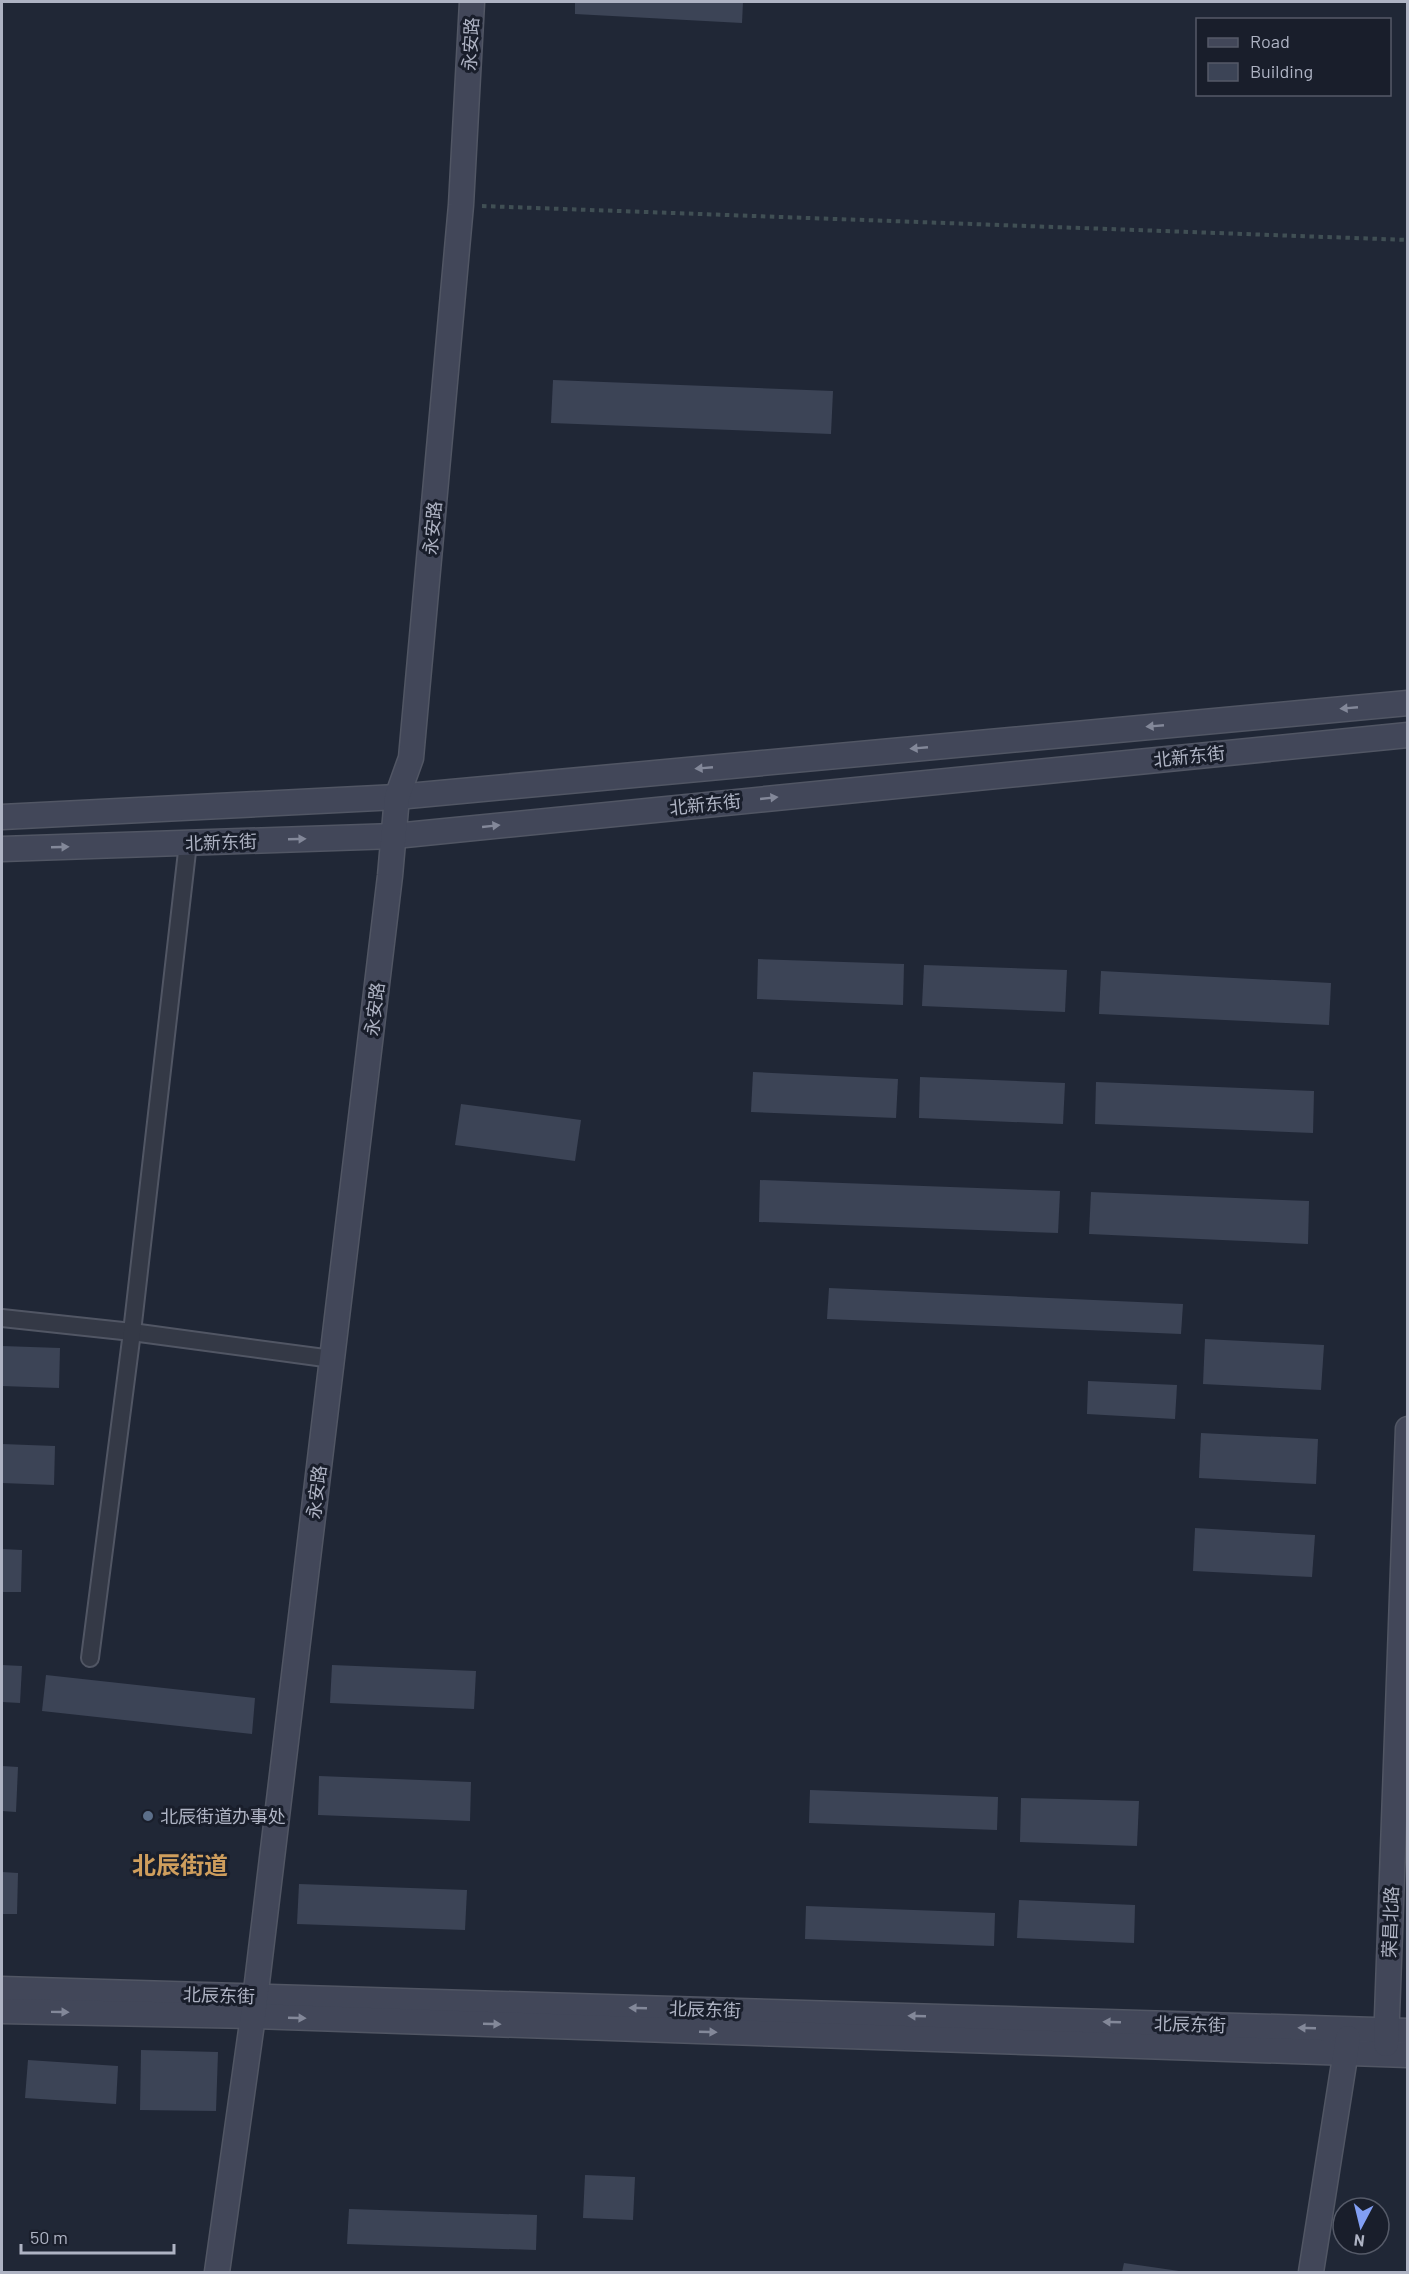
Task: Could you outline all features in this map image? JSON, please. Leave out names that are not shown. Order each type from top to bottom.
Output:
[{"type":"main road","name":"永安路","points":[[217,2272],[255,2006],[395,836],[397,797],[411,758],[460,205],[472,2]]},
{"type":"main road","name":"北新东街","points":[[2,817],[397,797],[1407,703]]},
{"type":"main road","name":"北新东街","points":[[2,849],[395,836],[1407,735]]},
{"type":"main road","points":[[958,744],[960,778]]},
{"type":"main road","name":"荣昌北路","points":[[1396,2055],[1407,1429]]},
{"type":"main road","name":"北辰东街","points":[[2,1989],[255,2006],[1396,2055]]},
{"type":"main road","name":"北辰东街","points":[[2,2011],[255,2006],[1397,2030]]},
{"type":"main road","points":[[1311,2272],[1349,2029]]},
{"type":"street","points":[[90,1658],[132,1332],[188,843]]},
{"type":"street","points":[[2,1318],[132,1332],[332,1359]]},
{"type":"path","points":[[460,205],[1407,240]]},
{"type":"building","points":[[575,2],[743,2],[742,23],[575,14]]},
{"type":"building","points":[[553,380],[833,391],[831,434],[551,423]]},
{"type":"building","points":[[758,959],[904,964],[903,1005],[757,999]]},
{"type":"building","points":[[924,965],[1067,970],[1065,1012],[922,1006]]},
{"type":"building","points":[[1101,971],[1331,983],[1329,1025],[1099,1014]]},
{"type":"building","points":[[753,1072],[898,1079],[896,1118],[751,1112]]},
{"type":"building","points":[[920,1077],[1065,1083],[1063,1124],[919,1118]]},
{"type":"building","points":[[1096,1082],[1314,1091],[1313,1133],[1095,1124]]},
{"type":"building","points":[[461,1104],[581,1120],[575,1161],[455,1145]]},
{"type":"building","points":[[760,1180],[1060,1191],[1058,1233],[759,1222]]},
{"type":"building","points":[[1091,1192],[1309,1201],[1308,1244],[1089,1234]]},
{"type":"building","points":[[829,1288],[1183,1304],[1181,1334],[827,1319]]},
{"type":"building","points":[[1205,1339],[1324,1345],[1321,1390],[1203,1384]]},
{"type":"building","points":[[2,1346],[60,1348],[59,1388],[2,1386]]},
{"type":"building","points":[[1088,1381],[1177,1385],[1175,1419],[1087,1414]]},
{"type":"building","points":[[1201,1433],[1318,1439],[1316,1484],[1199,1478]]},
{"type":"building","points":[[2,1444],[55,1446],[54,1485],[2,1483]]},
{"type":"building","points":[[1195,1528],[1315,1535],[1312,1577],[1193,1571]]},
{"type":"building","points":[[2,1549],[22,1550],[21,1592],[2,1592]]},
{"type":"building","points":[[2,1665],[22,1666],[20,1703],[2,1702]]},
{"type":"building","points":[[332,1665],[476,1671],[474,1709],[330,1703]]},
{"type":"building","points":[[46,1675],[255,1698],[252,1734],[42,1711]]},
{"type":"building","points":[[2,1766],[18,1767],[16,1812],[2,1811]]},
{"type":"building","points":[[319,1776],[471,1782],[470,1821],[318,1815]]},
{"type":"building","points":[[810,1790],[998,1797],[997,1830],[809,1823]]},
{"type":"building","points":[[1021,1798],[1139,1801],[1137,1846],[1020,1842]]},
{"type":"building","points":[[2,1872],[18,1873],[17,1914],[2,1914]]},
{"type":"building","points":[[299,1884],[467,1890],[465,1930],[297,1924]]},
{"type":"building","points":[[1019,1900],[1135,1905],[1134,1943],[1017,1938]]},
{"type":"building","points":[[806,1906],[995,1913],[994,1946],[805,1939]]},
{"type":"building","points":[[141,2050],[218,2052],[216,2111],[140,2110]]},
{"type":"building","points":[[28,2060],[118,2066],[116,2104],[25,2098]]},
{"type":"building","points":[[585,2175],[635,2177],[633,2220],[583,2218]]},
{"type":"building","points":[[349,2209],[537,2215],[536,2250],[347,2244]]},
{"type":"building","points":[[1124,2263],[1179,2271],[1122,2272]]},
{"type":"place","name":"北辰街道办事处","points":[[148,1816]]},
{"type":"district","name":"北辰街道","points":[[180,1864]]}]
